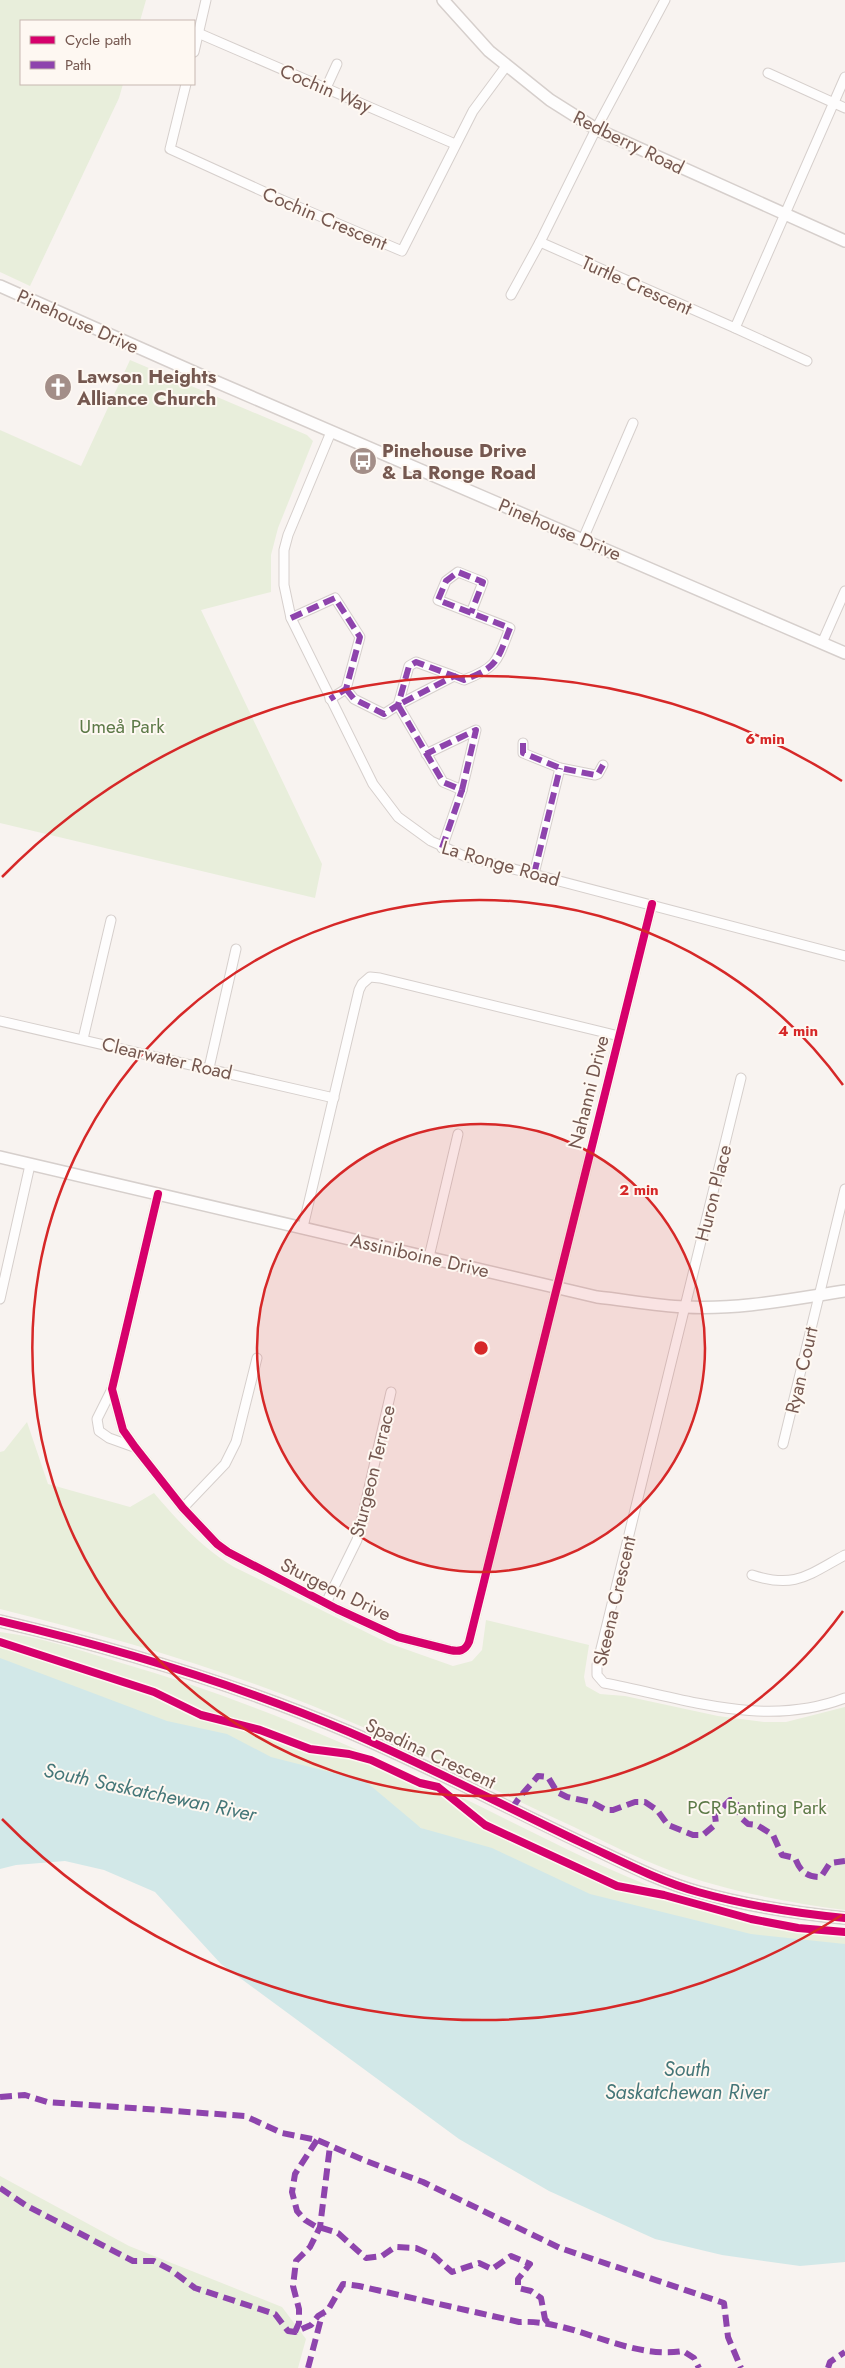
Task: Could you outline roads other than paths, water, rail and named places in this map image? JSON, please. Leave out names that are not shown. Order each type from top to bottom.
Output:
[{"type":"street","points":[[195,47],[206,0]]},
{"type":"street","name":"Redberry Road","points":[[443,0],[489,51],[550,100],[596,129],[845,241]]},
{"type":"street","points":[[511,295],[665,0]]},
{"type":"street","name":"Cochin Way","points":[[198,33],[454,144]]},
{"type":"street","points":[[326,88],[337,64]]},
{"type":"street","name":"Cochin Crescent","points":[[186,85],[170,149],[282,200],[402,251],[454,144],[473,111],[506,65]]},
{"type":"street","points":[[768,73],[845,108]]},
{"type":"street","points":[[735,328],[845,77]]},
{"type":"street","name":"Turtle Crescent","points":[[540,242],[808,361]]},
{"type":"street","name":"Pinehouse Drive","points":[[0,286],[331,432],[845,653]]},
{"type":"street","points":[[583,539],[633,423]]},
{"type":"street","name":"La Ronge Road","points":[[331,432],[288,535],[284,550],[284,585],[292,618],[330,699],[373,784],[398,817],[442,848],[464,856],[845,956]]},
{"type":"street","points":[[462,790],[443,782],[398,705],[409,666],[416,662],[464,680],[486,671],[498,660],[510,628],[470,613],[438,600],[446,581],[458,572],[483,582],[470,613]]},
{"type":"street","points":[[822,643],[845,591]]},
{"type":"street","points":[[292,618],[336,598],[360,637],[346,689],[330,699]]},
{"type":"street","points":[[346,689],[354,699],[384,714],[454,676]]},
{"type":"street","points":[[426,754],[476,730],[462,790],[442,848]]},
{"type":"street","points":[[523,743],[523,753],[560,768],[594,775],[598,774],[603,765]]},
{"type":"street","points":[[534,874],[560,768]]},
{"type":"street","name":"Nahanni Drive","points":[[557,1288],[652,904]]},
{"type":"street","points":[[83,1039],[111,920]]},
{"type":"street","points":[[209,1068],[236,949]]},
{"type":"street","name":"Nahanni Drive","points":[[303,1227],[359,990],[370,977],[619,1036]]},
{"type":"street","name":"Clearwater Road","points":[[0,1021],[334,1098]]},
{"type":"street","name":"Huron Place","points":[[684,1308],[741,1078]]},
{"type":"street","points":[[430,1257],[458,1134]]},
{"type":"street","name":"Assiniboine Drive","points":[[0,1157],[597,1297],[684,1308],[763,1304],[845,1291]]},
{"type":"street","points":[[0,1298],[30,1165]]},
{"type":"street","name":"Ryan Court","points":[[783,1444],[845,1190]]},
{"type":"street","name":"Sturgeon Drive","points":[[135,1447],[109,1438],[99,1431],[97,1419],[112,1388],[158,1194]]},
{"type":"street","name":"Sturgeon Drive","points":[[112,1388],[123,1430],[183,1508],[217,1544],[228,1552],[326,1603],[398,1637],[458,1652],[468,1646],[557,1288]]},
{"type":"street","name":"Skeena Crescent","points":[[684,1308],[599,1656],[597,1675],[604,1683],[738,1711],[797,1711],[819,1707],[845,1698]]},
{"type":"street","points":[[183,1508],[225,1464],[236,1442],[257,1358]]},
{"type":"street","name":"Sturgeon Terrace","points":[[326,1603],[357,1540],[390,1392]]},
{"type":"street","points":[[752,1574],[769,1580],[788,1582],[804,1577],[845,1555]]},
{"type":"street","name":"Spadina Crescent","points":[[0,1621],[148,1659],[248,1692],[357,1736],[633,1867],[696,1892],[776,1911],[845,1918]]},
{"type":"water","name":"South Saskatchewan River","points":[[0,1658],[167,1721],[227,1734],[271,1757],[365,1781],[421,1828],[492,1848],[590,1894],[751,1934],[845,1944],[845,2262],[800,2266],[722,2255],[655,2239],[549,2191],[459,2139],[221,1964],[155,1892],[104,1870],[65,1861],[16,1865],[0,1869]]},
{"type":"place","name":"Lawson Heights Alliance Church","points":[[58,387]]},
{"type":"place","name":"Pinehouse Drive & La Ronge Road","points":[[363,461]]},
{"type":"park label","name":"Umeå Park","points":[[122,726]]},
{"type":"park label","name":"PCR Banting Park","points":[[757,1807]]}]
